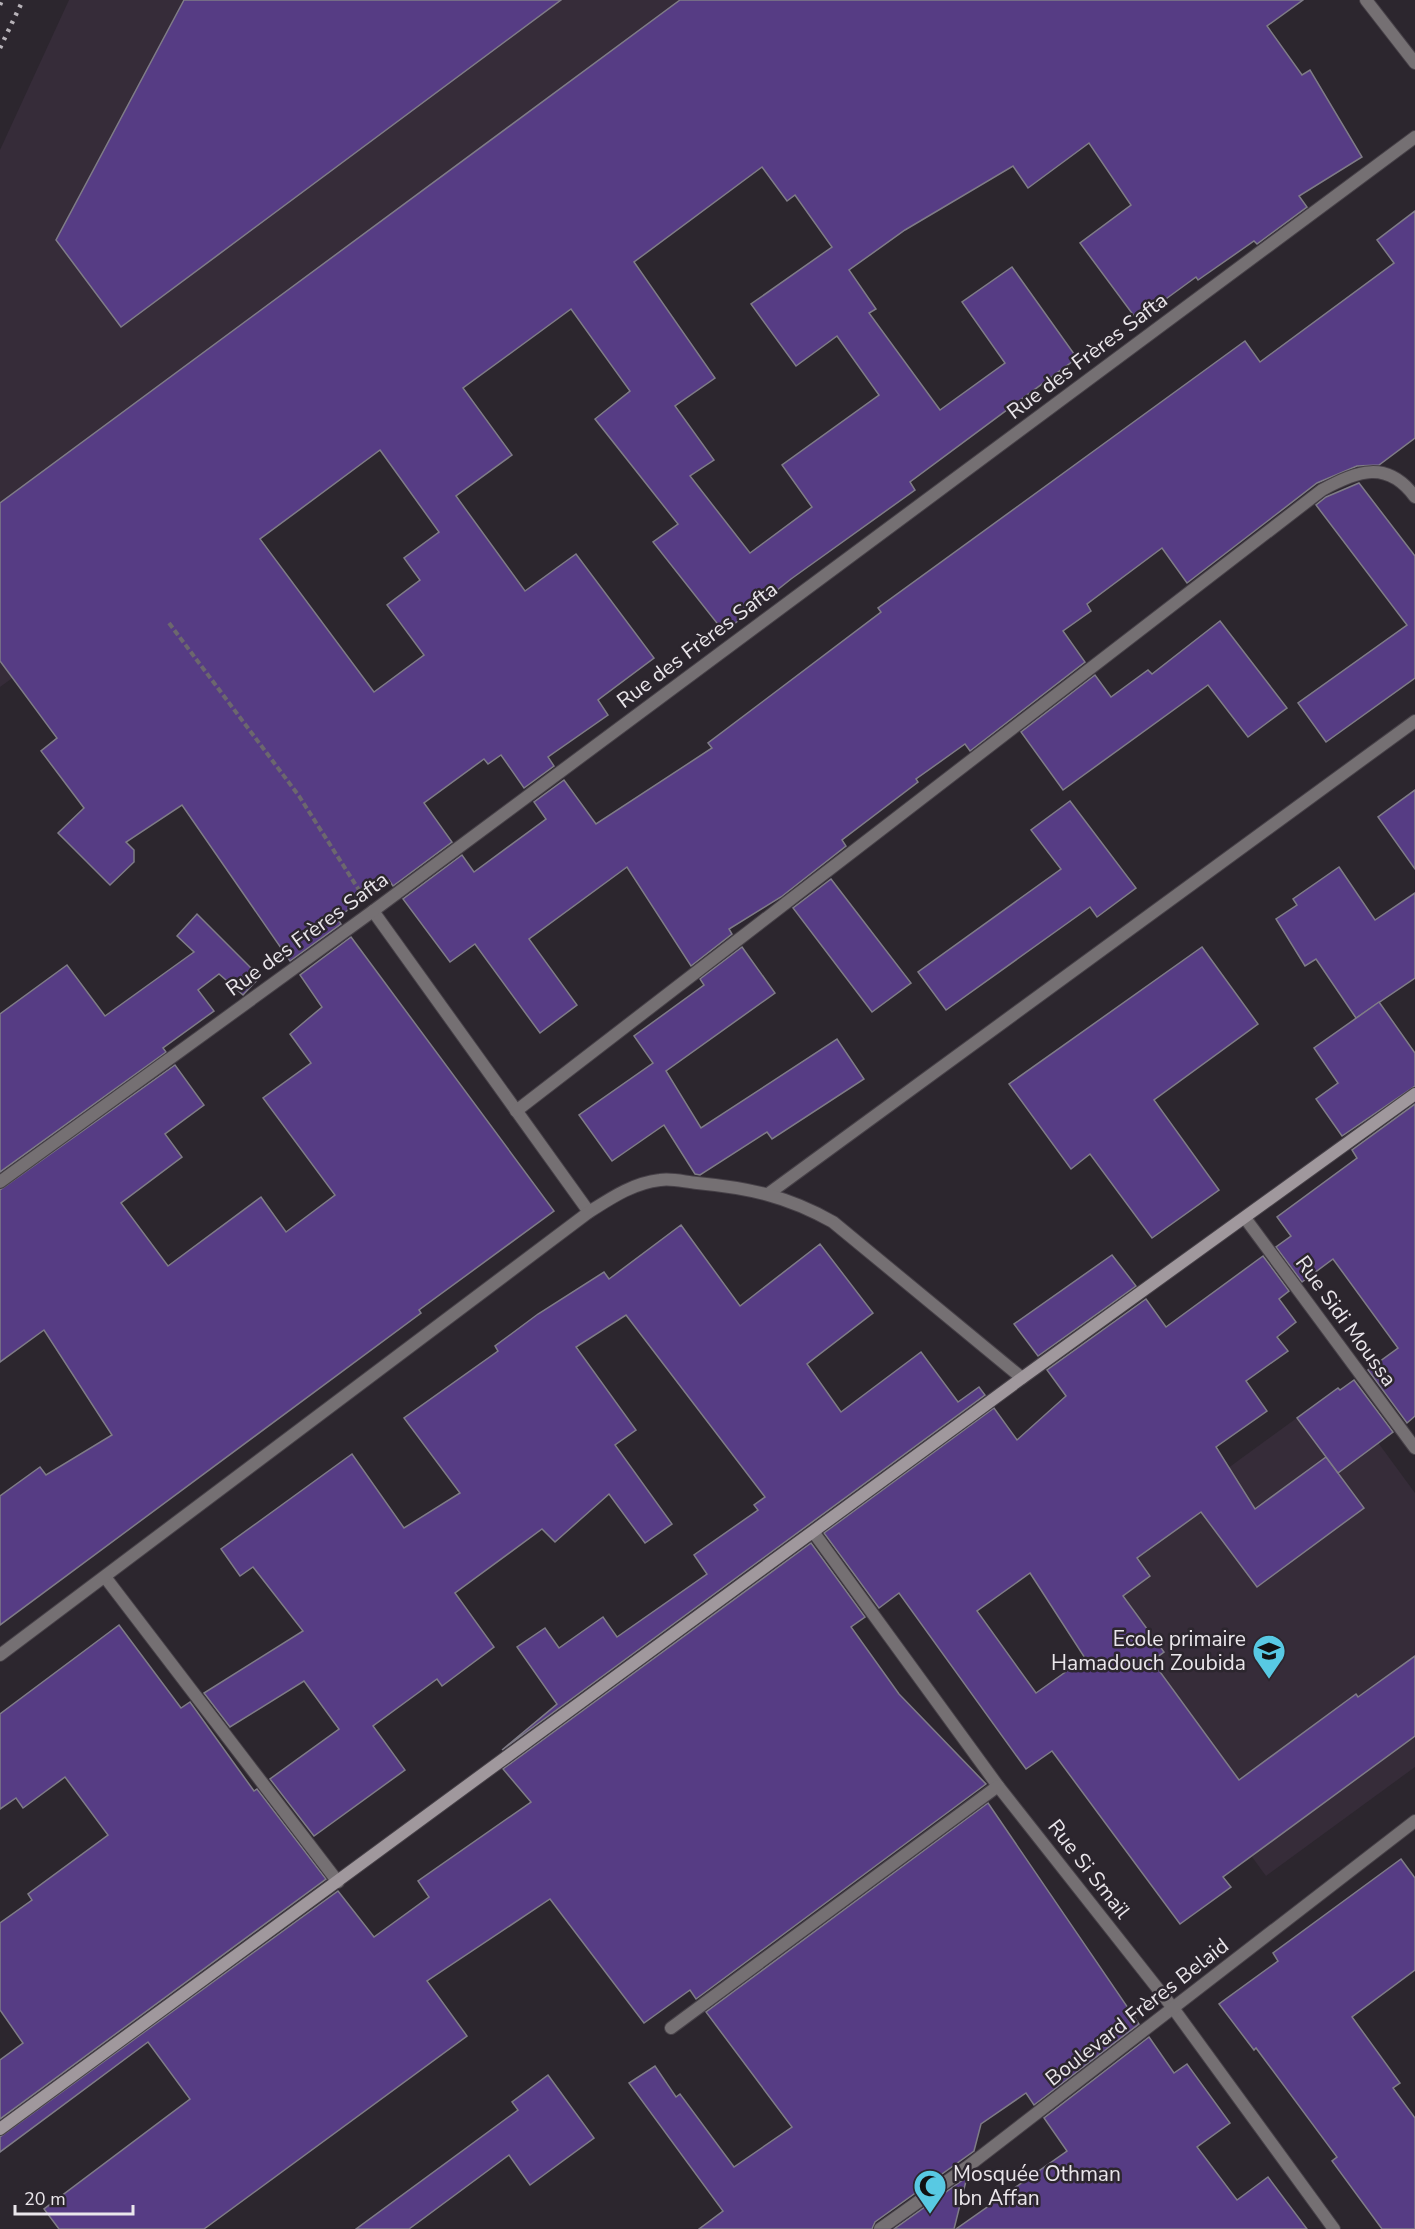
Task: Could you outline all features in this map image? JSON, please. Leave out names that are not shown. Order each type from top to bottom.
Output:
[{"type":"main road","points":[[0,2129],[1022,1378],[1415,1094]]},
{"type":"street","points":[[1366,0],[1415,63]]},
{"type":"street","name":"Rue des Frères Safta","points":[[0,1182],[373,911],[1415,137]]},
{"type":"street","points":[[516,1111],[1322,490],[1350,475],[1374,471],[1394,477],[1415,497]]},
{"type":"street","points":[[768,1194],[1415,721]]},
{"type":"street","points":[[373,911],[589,1212]]},
{"type":"street","points":[[0,1654],[589,1212],[637,1185],[662,1179],[768,1194],[801,1204],[833,1222],[1022,1378]]},
{"type":"street","name":"Rue Sidi Moussa","points":[[1245,1218],[1415,1448]]},
{"type":"street","name":"Rue Si Smaïl","points":[[814,1533],[998,1786],[1173,2008],[1334,2229]]},
{"type":"street","points":[[105,1577],[338,1882]]},
{"type":"street","points":[[671,2028],[998,1786]]},
{"type":"street","name":"Boulevard Frères Belaid","points":[[880,2229],[967,2167],[1415,1821]]},
{"type":"path","points":[[169,623],[299,796],[373,911]]},
{"type":"shaded area","points":[[69,0],[941,0],[0,687],[0,150]]},
{"type":"shaded area","name":"Ecole primaire Hamadouch Zoubida","points":[[1338,1388],[1415,1493],[1415,1767],[1266,1876],[1058,1592]]},
{"type":"building","points":[[184,0],[561,0],[121,327],[56,240]]},
{"type":"building","points":[[680,0],[1303,0],[1267,26],[1302,75],[1310,70],[1362,157],[1299,196],[1307,207],[1257,244],[1254,241],[1198,280],[1196,277],[1137,320],[1080,243],[1131,205],[1089,143],[1028,188],[1013,166],[905,230],[849,270],[876,309],[869,313],[940,410],[1005,363],[962,302],[1012,267],[1077,358],[910,482],[915,490],[791,579],[724,632],[653,542],[678,524],[595,419],[630,391],[571,309],[463,388],[512,455],[456,496],[525,591],[576,554],[654,658],[598,700],[608,715],[548,757],[554,766],[524,788],[501,755],[488,764],[484,759],[424,803],[452,842],[393,886],[389,880],[337,918],[341,924],[290,961],[182,805],[126,842],[134,850],[134,862],[110,885],[58,833],[84,808],[41,751],[57,738],[0,661],[0,503]],"holes":[[[762,167],[787,201],[795,195],[832,247],[751,304],[796,366],[837,336],[879,395],[782,465],[812,507],[750,553],[690,476],[714,460],[675,406],[715,378],[634,262]],[[380,450],[439,532],[404,558],[420,580],[387,605],[424,655],[374,692],[260,539]]]},
{"type":"building","points":[[1415,211],[1415,438],[1379,465],[1357,466],[1317,483],[1187,583],[1162,548],[1087,604],[1091,611],[1063,631],[1085,662],[970,751],[965,744],[916,779],[918,782],[842,840],[846,846],[781,897],[729,929],[732,934],[691,966],[627,867],[529,939],[577,1005],[540,1033],[475,944],[450,962],[403,899],[462,855],[474,872],[546,819],[534,802],[564,780],[596,824],[712,748],[708,743],[881,612],[878,608],[1245,341],[1260,362],[1394,263],[1377,240]]},
{"type":"building","points":[[1359,483],[1415,556],[1415,678],[1326,742],[1298,703],[1407,625],[1316,505],[1326,497]]},
{"type":"building","points":[[1220,621],[1287,708],[1248,737],[1208,685],[1063,790],[1021,732],[1095,675],[1111,697],[1148,670],[1152,674]]},
{"type":"building","points":[[1415,790],[1415,869],[1378,817]]},
{"type":"building","points":[[1070,801],[1136,888],[1097,917],[1090,907],[946,1010],[918,972],[1061,869],[1031,830]]},
{"type":"building","points":[[1339,867],[1375,920],[1415,893],[1415,978],[1356,1018],[1316,959],[1305,966],[1276,919],[1297,905],[1293,899]]},
{"type":"building","points":[[831,879],[911,983],[872,1012],[793,908]]},
{"type":"building","points":[[197,914],[260,977],[243,995],[219,974],[198,990],[214,1011],[163,1048],[166,1052],[0,1172],[0,1014],[67,965],[105,1016],[194,952],[177,936]]},
{"type":"building","points":[[351,937],[554,1211],[419,1310],[421,1313],[0,1625],[0,1496],[40,1467],[46,1475],[112,1435],[44,1330],[0,1362],[0,1190],[175,1065],[204,1105],[165,1134],[182,1157],[121,1203],[168,1266],[261,1197],[286,1232],[335,1195],[263,1098],[311,1063],[290,1034],[322,1007],[300,975]]},
{"type":"building","points":[[742,947],[775,993],[666,1071],[701,1128],[837,1039],[864,1079],[772,1139],[767,1132],[700,1175],[695,1174],[664,1125],[612,1161],[579,1115],[653,1063],[634,1036],[704,985],[700,979]]},
{"type":"building","points":[[1202,947],[1258,1024],[1154,1100],[1219,1190],[1152,1238],[1090,1154],[1071,1169],[1009,1084]]},
{"type":"building","points":[[1379,1002],[1415,1053],[1415,1086],[1342,1136],[1316,1099],[1338,1083],[1314,1048]]},
{"type":"building","points":[[1415,1104],[1415,1416],[1407,1423],[1368,1370],[1398,1348],[1333,1259],[1302,1282],[1276,1247],[1291,1236],[1277,1217],[1357,1158],[1352,1150]]},
{"type":"building","points":[[681,1225],[740,1306],[820,1244],[873,1313],[807,1364],[841,1412],[921,1352],[958,1402],[979,1387],[985,1395],[502,1750],[557,1704],[517,1647],[545,1628],[559,1648],[603,1617],[617,1637],[707,1574],[694,1555],[758,1510],[754,1505],[765,1497],[626,1315],[576,1347],[636,1430],[615,1445],[672,1524],[645,1543],[609,1494],[555,1542],[542,1529],[455,1593],[494,1647],[442,1686],[437,1679],[373,1726],[405,1770],[314,1836],[270,1779],[339,1729],[304,1681],[230,1727],[204,1693],[303,1631],[253,1567],[240,1576],[221,1549],[352,1454],[404,1528],[460,1493],[404,1418],[498,1351],[495,1346],[538,1314],[604,1272],[609,1279]]},
{"type":"building","points":[[1112,1255],[1136,1286],[1038,1356],[1014,1324]]},
{"type":"building","points":[[1263,1256],[1289,1291],[1279,1299],[1296,1322],[1277,1337],[1288,1351],[1246,1381],[1267,1411],[1216,1447],[1255,1509],[1326,1457],[1364,1508],[1257,1587],[1201,1512],[1137,1558],[1150,1576],[1123,1596],[1164,1652],[1152,1661],[1239,1780],[1356,1694],[1358,1697],[1415,1656],[1415,1736],[1223,1877],[1231,1887],[1180,1924],[1052,1751],[1026,1769],[899,1593],[879,1608],[824,1533],[994,1408],[1017,1440],[1066,1396],[1047,1370],[1146,1299],[1166,1327]],"holes":[[[1030,1573],[1085,1658],[1036,1693],[977,1611]]]},
{"type":"building","points":[[1354,1380],[1393,1432],[1338,1473],[1297,1418],[1338,1388],[1340,1390]]},
{"type":"building","points":[[811,1543],[865,1617],[851,1627],[899,1694],[986,1784],[696,1999],[690,1990],[644,2023],[550,1899],[427,1981],[467,2036],[204,2229],[59,2229],[44,2209],[190,2099],[148,2042],[0,2152],[0,2137],[338,1891],[374,1937],[429,1897],[418,1881],[531,1802],[503,1769]]},
{"type":"building","points":[[119,1625],[181,1708],[190,1702],[254,1791],[257,1789],[326,1879],[0,2119],[0,2060],[23,2043],[0,2010],[0,1923],[32,1900],[28,1894],[108,1835],[65,1777],[23,1808],[16,1798],[0,1809],[0,1714]]},
{"type":"building","points":[[988,1803],[1139,2024],[1034,2105],[1026,2093],[981,2124],[974,2151],[875,2222],[872,2229],[699,2229],[723,2211],[629,2083],[655,2066],[676,2097],[680,2094],[734,2167],[792,2127],[706,2012]]},
{"type":"building","points":[[1401,1859],[1415,1878],[1415,1970],[1352,2017],[1400,2083],[1393,2088],[1415,2118],[1415,2229],[1382,2229],[1332,2161],[1337,2157],[1256,2048],[1254,2050],[1219,2004],[1278,1961],[1273,1953]]},
{"type":"building","points":[[1149,2037],[1174,2073],[1187,2064],[1230,2123],[1197,2147],[1237,2200],[1268,2177],[1307,2229],[956,2229],[1067,2151],[1044,2118]]},
{"type":"building","points":[[548,2075],[594,2138],[530,2185],[509,2155],[409,2229],[356,2229],[518,2110],[512,2102]]},
{"type":"building","points":[[967,2177],[954,2229],[894,2229]]},
{"type":"railway","points":[[0,5],[2,0]]},
{"type":"railway","points":[[0,48],[23,0]]},
{"type":"place","name":"Ecole primaire Hamadouch Zoubida","points":[[1269,1680]]},
{"type":"place","name":"Mosquée Othman Ibn Affan","points":[[930,2215]]}]
